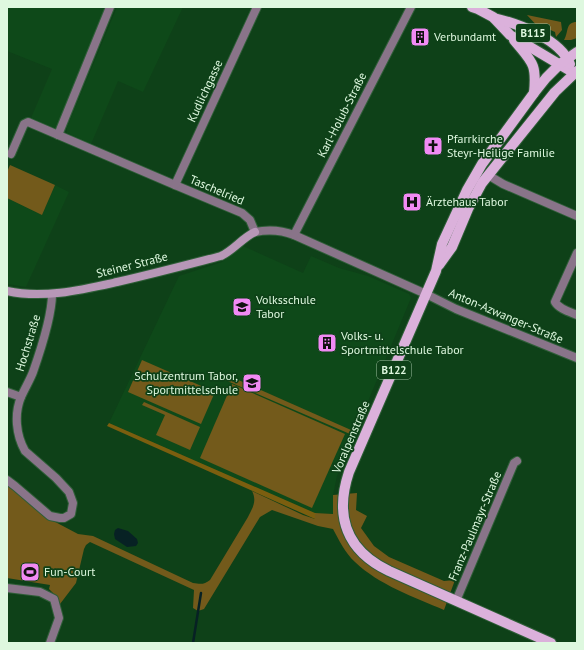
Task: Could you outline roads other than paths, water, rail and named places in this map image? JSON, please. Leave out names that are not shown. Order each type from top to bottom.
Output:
[{"type":"main road","name":"B115","points":[[476,8],[493,17],[516,24],[556,45],[564,61]]},
{"type":"main road","name":"B115","points":[[493,17],[510,35],[564,61],[576,72]]},
{"type":"main road","points":[[510,35],[534,66],[534,93]]},
{"type":"main road","name":"B122","points":[[436,271],[442,244],[475,176],[493,147],[534,93],[564,61],[577,52]]},
{"type":"main road","name":"B122","points":[[426,294],[436,271],[452,247],[477,191],[488,175],[555,92],[576,72]]},
{"type":"main road","name":"Voralpenstraße","points":[[426,294],[349,472],[344,486],[344,522],[352,540],[361,552],[372,562],[551,643]]},
{"type":"street","points":[[58,135],[110,7]]},
{"type":"street","name":"Kudlichgasse","points":[[175,185],[257,7]]},
{"type":"street","name":"Karl-Holub-Straße","points":[[294,235],[411,7]]},
{"type":"street","name":"Taschelried","points":[[11,154],[24,124],[26,123],[242,212],[250,220],[255,232]]},
{"type":"street","points":[[488,175],[503,184],[577,216]]},
{"type":"street","points":[[255,232],[274,230],[284,231],[426,294]]},
{"type":"street","name":"Steiner Straße","points":[[7,291],[52,294],[100,286],[221,256],[255,232]]},
{"type":"street","points":[[577,253],[555,304],[577,315]]},
{"type":"street","name":"Hochstraße","points":[[7,480],[50,516],[64,518],[70,514],[73,502],[69,492],[56,478],[32,458],[22,446],[17,428],[21,397],[37,361],[51,307],[52,294]]},
{"type":"street","name":"Anton-Azwanger-Straße","points":[[426,294],[456,310],[577,358]]},
{"type":"street","points":[[7,392],[21,397]]},
{"type":"street","name":"Franz-Paulmayr-Straße","points":[[456,601],[514,463],[518,461]]},
{"type":"street","points":[[7,588],[40,592],[54,599],[59,618],[50,643]]},
{"type":"water","points":[[118,528],[128,531],[137,539],[138,543],[136,546],[127,547],[115,539],[115,530]]},
{"type":"waterway","points":[[193,643],[201,593]]},
{"type":"place","name":"Verbundamt","points":[[420,37]]},
{"type":"place","name":"Pfarrkirche Steyr-Heilige Familie","points":[[433,146]]},
{"type":"place","name":"Ärztehaus Tabor","points":[[412,202]]},
{"type":"place","name":"Volksschule Tabor","points":[[242,307]]},
{"type":"place","name":"Volks- u. Sportmittelschule Tabor","points":[[327,343]]},
{"type":"place","name":"Schulzentrum Tabor, Sportmittelschule","points":[[252,383]]},
{"type":"place","name":"Fun-Court","points":[[30,572]]}]
